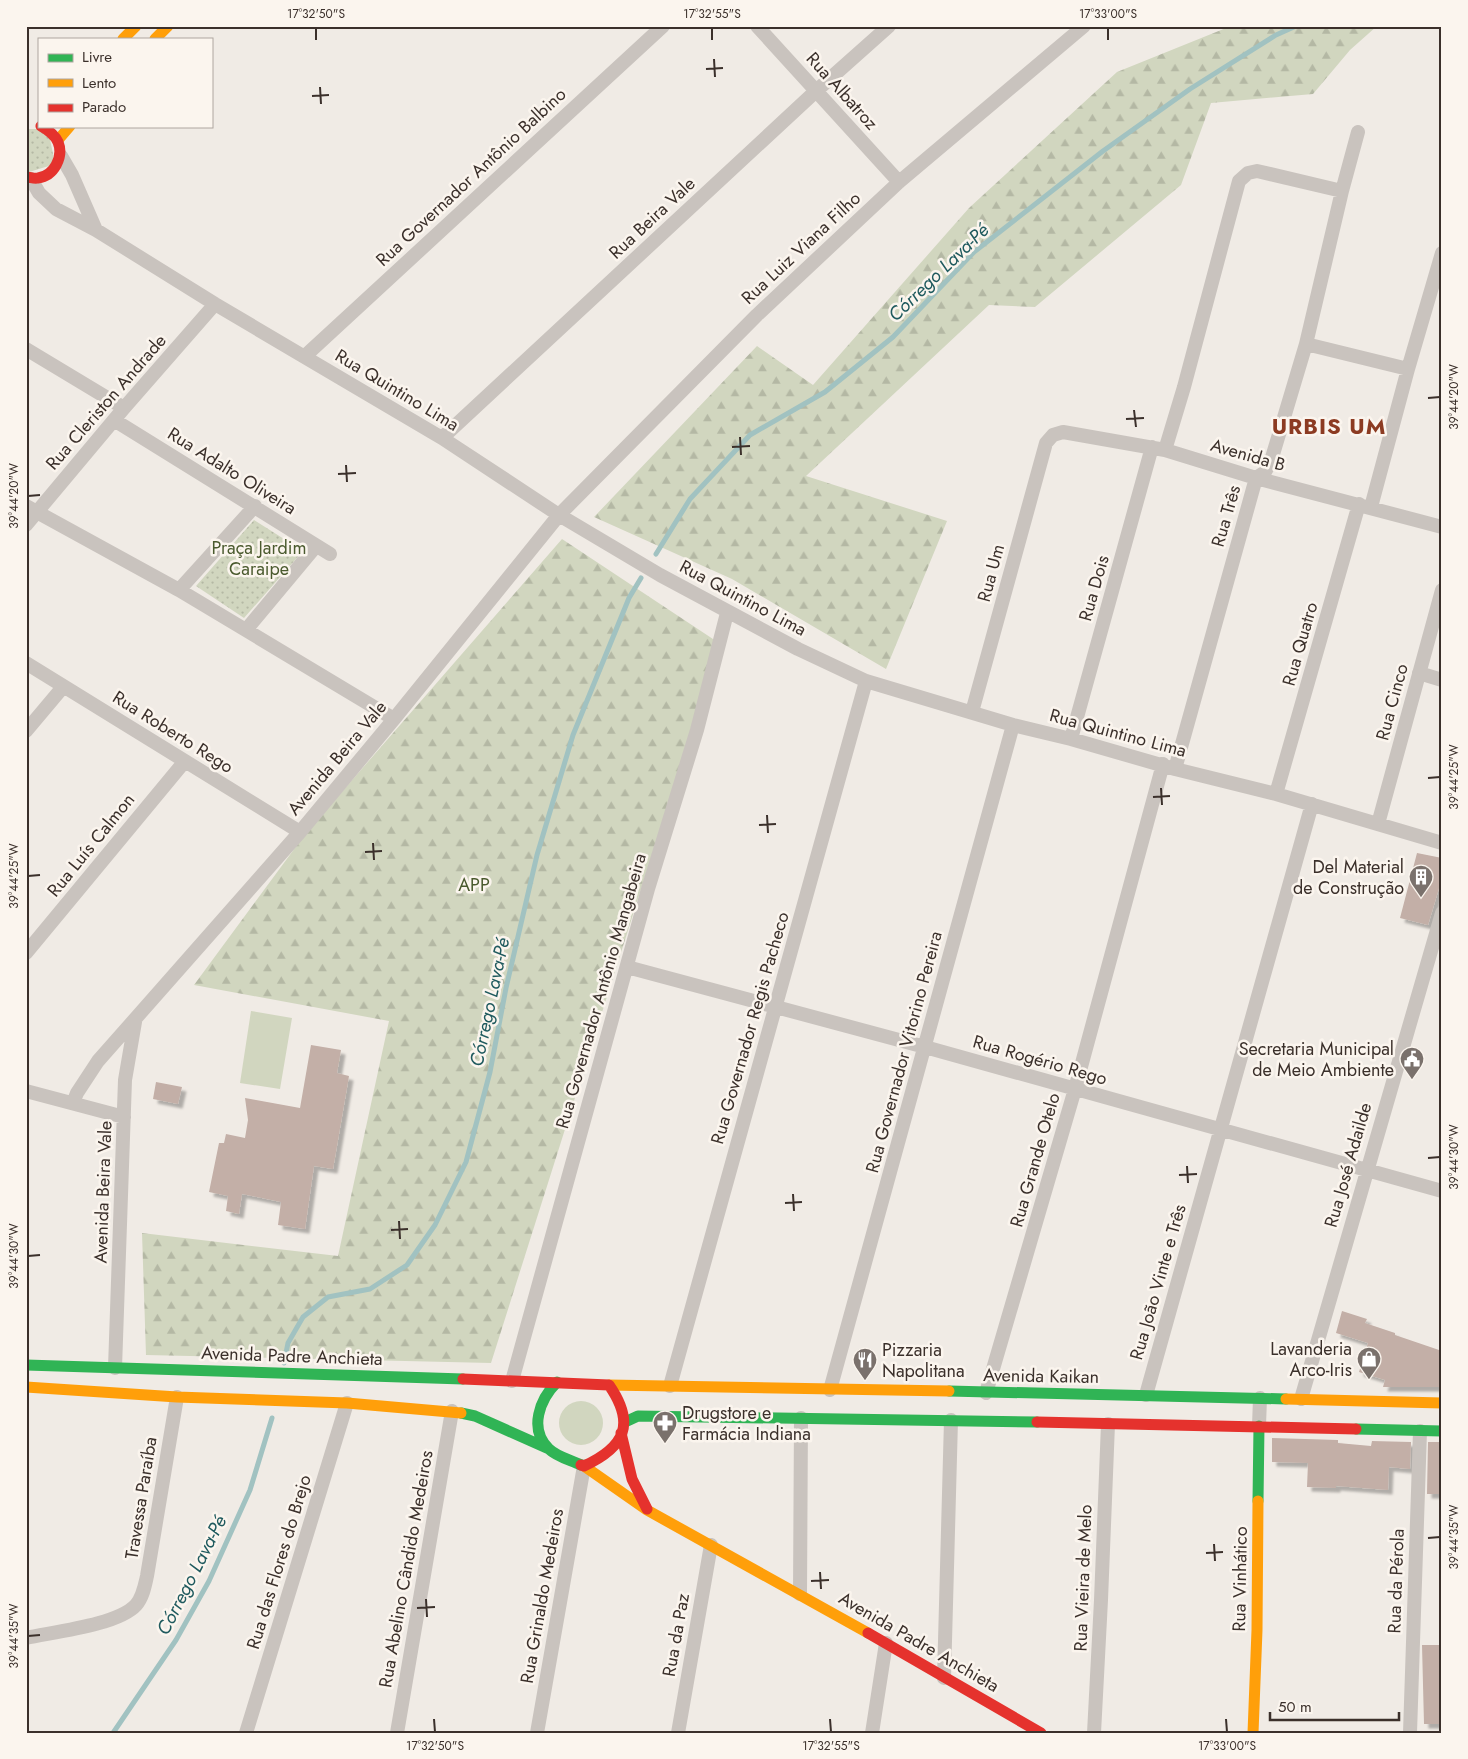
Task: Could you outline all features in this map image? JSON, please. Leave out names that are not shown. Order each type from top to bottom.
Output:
[{"type":"street","points":[[123,38],[136,26]]},
{"type":"street","points":[[156,38],[168,26]]},
{"type":"street","name":"Rua Governador Antônio Balbino","points":[[305,356],[663,26]]},
{"type":"street","name":"Rua Albatroz","points":[[757,26],[899,182]]},
{"type":"street","name":"Rua Beira Vale","points":[[442,438],[816,91],[889,26]]},
{"type":"street","name":"Rua Luiz Viana Filho","points":[[560,515],[757,315],[899,182],[1084,26]]},
{"type":"street","points":[[28,178],[41,178],[50,173],[57,166],[60,156],[58,140],[50,130],[43,128]]},
{"type":"street","points":[[58,140],[68,128]]},
{"type":"street","name":"Rua Três","points":[[1169,766],[1256,478],[1265,472],[1271,461],[1306,344],[1358,132]]},
{"type":"street","points":[[60,156],[72,175],[96,230]]},
{"type":"street","name":"Rua Dois","points":[[1071,739],[1158,449],[1184,387],[1240,181],[1248,173],[1257,171],[1342,191]]},
{"type":"street","name":"Rua Quintino Lima","points":[[28,178],[39,193],[56,209],[96,230],[215,304],[442,438],[560,515],[727,613],[866,681],[1013,725],[1276,794],[1442,843]]},
{"type":"street","name":"Rua Quatro","points":[[1276,794],[1440,268],[1442,253]]},
{"type":"street","name":"Rua Cleriston Andrade","points":[[26,525],[32,509],[114,420],[215,304]]},
{"type":"street","points":[[1306,344],[1408,369]]},
{"type":"street","points":[[26,349],[124,408]]},
{"type":"street","name":"Rua Adalto Oliveira","points":[[114,420],[330,554]]},
{"type":"street","name":"Avenida B","points":[[1046,443],[1053,435],[1063,432],[1158,449],[1256,478],[1442,527]]},
{"type":"street","name":"Rua Um","points":[[972,712],[1046,443]]},
{"type":"street","points":[[179,590],[255,506]]},
{"type":"street","points":[[32,509],[179,590],[394,719]]},
{"type":"street","name":"Avenida Beira Vale","points":[[73,1103],[77,1093],[98,1061],[300,832],[560,515]]},
{"type":"street","points":[[246,630],[316,546]]},
{"type":"street","name":"Rua Cinco","points":[[1378,824],[1442,590]]},
{"type":"street","name":"Rua Governador Antônio Mangabeira","points":[[512,1381],[648,889],[696,730],[727,613]]},
{"type":"street","name":"Rua Roberto Rego","points":[[26,664],[300,832]]},
{"type":"street","points":[[1419,673],[1442,680]]},
{"type":"street","name":"Rua Governador Regis Pacheco","points":[[670,1386],[866,681]]},
{"type":"street","points":[[26,731],[63,687]]},
{"type":"street","name":"Rua Governador Vitorino Pereira","points":[[830,1390],[1013,725]]},
{"type":"street","name":"Rua Luís Calmon","points":[[26,953],[185,761]]},
{"type":"street","name":"Rua Grande Otelo","points":[[986,1393],[1169,766]]},
{"type":"street","name":"Rua João Vinte e Três","points":[[1146,1395],[1312,804]]},
{"type":"street","name":"Rua José Adailde","points":[[1301,1399],[1442,913]]},
{"type":"street","name":"Rua Rogério Rego","points":[[627,967],[925,1047],[1442,1191]]},
{"type":"street","name":"Avenida Beira Vale","points":[[115,1368],[126,1066],[135,1019]]},
{"type":"street","points":[[26,1091],[124,1117]]},
{"type":"street","name":"Avenida Padre Anchieta","points":[[26,1364],[609,1385]]},
{"type":"street","points":[[549,1449],[541,1436],[538,1426],[538,1411],[540,1401],[557,1382]]},
{"type":"street","points":[[609,1385],[622,1404],[623,1427],[632,1479],[647,1510]]},
{"type":"street","name":"Avenida Kaikan","points":[[609,1385],[1146,1395],[1442,1403]]},
{"type":"street","name":"Avenida Padre Anchieta","points":[[26,1387],[177,1397],[347,1403],[452,1411],[475,1416],[584,1466],[647,1510],[886,1642],[944,1678],[1040,1732]]},
{"type":"street","name":"Travessa Paraíba","points":[[26,1638],[108,1621],[125,1613],[137,1604],[144,1590],[147,1576],[177,1397]]},
{"type":"street","points":[[1259,1426],[1260,1398]]},
{"type":"street","name":"Rua das Flores do Brejo","points":[[246,1733],[347,1403]]},
{"type":"street","name":"Rua Abelino Cândido Medeiros","points":[[397,1733],[452,1411]]},
{"type":"street","points":[[584,1466],[609,1452],[619,1441],[623,1427],[638,1416],[951,1420],[1442,1431]]},
{"type":"street","points":[[800,1594],[801,1418]]},
{"type":"street","points":[[944,1678],[951,1420]]},
{"type":"street","name":"Rua Vieira de Melo","points":[[1094,1733],[1102,1600],[1108,1424]]},
{"type":"street","name":"Rua Vinhático","points":[[1253,1733],[1257,1630],[1259,1426]]},
{"type":"street","name":"Rua da Pérola","points":[[1410,1733],[1420,1431]]},
{"type":"street","name":"Rua Grinaldo Medeiros","points":[[537,1733],[584,1466]]},
{"type":"street","name":"Rua da Paz","points":[[678,1733],[711,1544]]},
{"type":"street","points":[[872,1733],[886,1642]]},
{"type":"green space","points":[[1231,26],[1377,26],[1350,50],[1313,94],[1211,103],[1181,185],[1035,307],[989,305],[806,476],[947,521],[886,669],[732,579],[594,517],[757,346],[813,385],[969,208],[1117,72]]},
{"type":"green space","points":[[40,129],[49,134],[55,164],[26,173],[26,130]]},
{"type":"green space","name":"Praça Jardim Caraipe","points":[[254,520],[303,551],[244,618],[196,586]]},
{"type":"green space","name":"APP","points":[[562,539],[719,643],[491,1363],[146,1355],[142,1233],[338,1256],[389,1021],[194,985],[306,833]]},
{"type":"green space","points":[[251,1011],[292,1018],[280,1089],[240,1083]]},
{"type":"green space","points":[[577,1401],[585,1401],[597,1407],[603,1423],[597,1439],[585,1445],[577,1445],[565,1439],[559,1427],[559,1419],[565,1407]]},
{"type":"building","name":"Del Material de Construção","points":[[1417,853],[1442,858],[1442,878],[1428,925],[1400,918]]},
{"type":"building","points":[[311,1045],[341,1050],[337,1073],[349,1076],[333,1169],[314,1166],[305,1229],[278,1225],[281,1202],[242,1194],[239,1214],[226,1211],[228,1196],[209,1192],[219,1143],[224,1143],[226,1134],[245,1138],[248,1120],[245,1098],[300,1108]]},
{"type":"building","points":[[156,1082],[182,1087],[178,1104],[153,1099]]},
{"type":"building","points":[[1342,1311],[1367,1319],[1365,1323],[1395,1333],[1395,1335],[1442,1351],[1442,1387],[1383,1387],[1385,1380],[1359,1372],[1368,1343],[1336,1333]]},
{"type":"building","points":[[1272,1438],[1338,1440],[1338,1443],[1371,1446],[1372,1441],[1411,1442],[1410,1469],[1389,1467],[1388,1490],[1336,1486],[1336,1488],[1307,1487],[1308,1463],[1272,1462]]},
{"type":"building","points":[[1428,1442],[1442,1442],[1442,1494],[1427,1494]]},
{"type":"building","points":[[1422,1645],[1442,1645],[1441,1724],[1424,1724]]},
{"type":"waterway","name":"Córrego Lava-Pé","points":[[656,554],[690,499],[750,435],[825,392],[893,337],[974,252],[1103,151],[1190,89],[1276,35],[1296,26]]},
{"type":"waterway","name":"Córrego Lava-Pé","points":[[284,1363],[288,1343],[303,1317],[328,1297],[370,1289],[407,1265],[435,1225],[466,1162],[490,1072],[506,988],[537,855],[573,735],[629,598],[641,578]]},
{"type":"waterway","name":"Córrego Lava-Pé","points":[[113,1733],[176,1640],[209,1581],[250,1490],[272,1418]]},
{"type":"traffic: fast","points":[[26,1365],[463,1379]]},
{"type":"traffic: fast","points":[[557,1382],[541,1405],[538,1423],[539,1432],[543,1441],[552,1452],[581,1465]]},
{"type":"traffic: fast","points":[[949,1391],[1286,1399]]},
{"type":"traffic: fast","points":[[461,1413],[475,1416],[549,1449]]},
{"type":"traffic: fast","points":[[625,1422],[638,1416],[1037,1422]]},
{"type":"traffic: fast","points":[[1258,1501],[1259,1426]]},
{"type":"traffic: fast","points":[[1356,1429],[1442,1431]]},
{"type":"traffic: slow","points":[[124,38],[136,26]]},
{"type":"traffic: slow","points":[[156,38],[168,26]]},
{"type":"traffic: slow","points":[[58,140],[68,128]]},
{"type":"traffic: slow","points":[[609,1385],[949,1391]]},
{"type":"traffic: slow","points":[[26,1387],[177,1397],[347,1403],[461,1413]]},
{"type":"traffic: slow","points":[[1286,1399],[1442,1403]]},
{"type":"traffic: slow","points":[[584,1466],[647,1510],[868,1633]]},
{"type":"traffic: slow","points":[[1253,1733],[1257,1630],[1258,1501]]},
{"type":"traffic: jam","points":[[26,177],[36,178],[49,174],[59,159],[60,148],[57,139],[44,128]]},
{"type":"traffic: jam","points":[[463,1379],[609,1385],[622,1411],[624,1423],[622,1433],[609,1451],[598,1459],[584,1466],[581,1465]]},
{"type":"traffic: jam","points":[[1037,1422],[1356,1429]]},
{"type":"traffic: jam","points":[[621,1433],[632,1479],[647,1509]]},
{"type":"traffic: jam","points":[[868,1633],[1041,1733]]},
{"type":"place","name":"Del Material de Construção","points":[[1421,898]]},
{"type":"place","name":"Secretaria Municipal de Meio Ambiente","points":[[1412,1080]]},
{"type":"place","name":"Lavanderia Arco-Iris","points":[[1369,1380]]},
{"type":"place","name":"Pizzaria Napolitana","points":[[865,1381]]},
{"type":"place","name":"Drugstore e Farmácia Indiana","points":[[665,1444]]},
{"type":"district","name":"URBIS UM","points":[[1329,426]]}]
